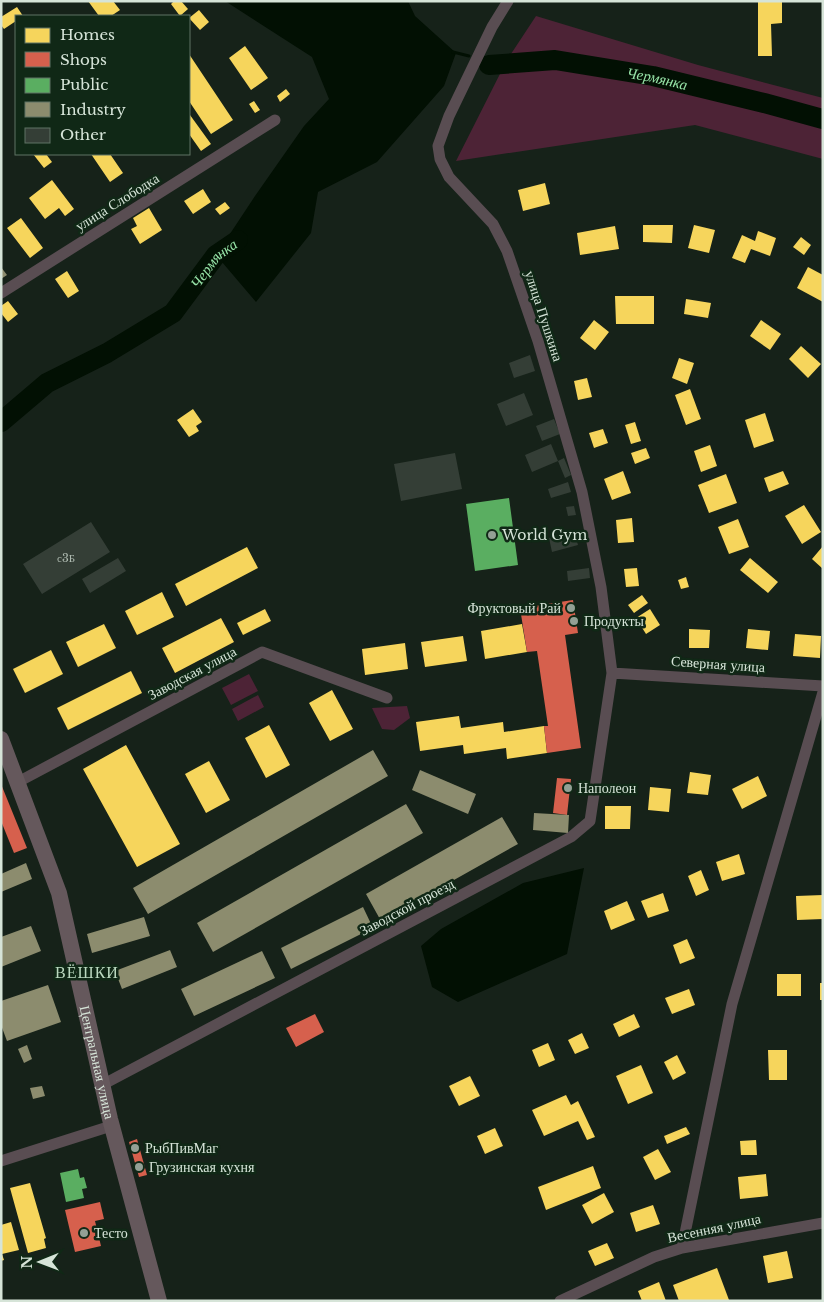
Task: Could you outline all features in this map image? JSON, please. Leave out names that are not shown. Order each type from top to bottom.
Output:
[{"type":"street","name":"улица Пушкина","points":[[508,1],[492,27],[449,116],[438,146],[440,159],[449,177],[493,224],[507,251],[538,341],[582,492],[601,587],[612,673]]},
{"type":"street","name":"улица Слободка","points":[[1,293],[275,120]]},
{"type":"street","name":"Заводская улица","points":[[18,782],[262,652],[387,698]]},
{"type":"street","name":"Северная улица","points":[[612,673],[823,686]]},
{"type":"street","name":"Заводской проезд","points":[[102,1085],[571,838],[590,821],[612,673]]},
{"type":"street","points":[[682,1248],[732,1004],[823,692]]},
{"type":"street","name":"Центральная улица","points":[[1,739],[59,893],[111,1126],[159,1301]]},
{"type":"street","points":[[1,1161],[111,1126]]},
{"type":"street","name":"Весенняя улица","points":[[560,1301],[654,1257],[682,1248],[823,1222]]},
{"type":"shaded area","points":[[225,1],[408,1],[415,16],[456,53],[444,86],[377,162],[318,192],[311,233],[256,302],[216,255],[304,126],[329,99],[312,57]]},
{"type":"shaded area","points":[[536,16],[698,65],[823,98],[823,159],[695,125],[456,161],[507,60]]},
{"type":"shaded area","points":[[249,674],[258,691],[231,705],[222,688]]},
{"type":"shaded area","points":[[258,695],[264,707],[238,721],[232,709]]},
{"type":"shaded area","points":[[407,706],[410,718],[394,730],[382,729],[372,708]]},
{"type":"shaded area","points":[[584,868],[567,954],[458,1002],[432,987],[421,946],[441,929],[523,883]]},
{"type":"building: Homes","points":[[88,1],[113,1],[120,10],[112,15],[98,15]]},
{"type":"building: Homes","points":[[174,1],[181,1],[188,9],[179,15],[171,4]]},
{"type":"building: Homes","points":[[758,1],[782,1],[782,23],[771,24],[772,56],[758,56]]},
{"type":"building: Homes","points":[[17,7],[22,15],[15,15],[15,22],[4,29],[1,25],[1,17]]},
{"type":"building: Homes","points":[[199,10],[209,22],[200,30],[190,17]]},
{"type":"building: Homes","points":[[245,46],[268,78],[251,90],[229,58]]},
{"type":"building: Homes","points":[[190,56],[233,120],[211,134],[190,102]]},
{"type":"building: Homes","points":[[286,89],[290,94],[280,102],[277,96]]},
{"type":"building: Homes","points":[[254,101],[260,110],[255,113],[249,104]]},
{"type":"building: Homes","points":[[190,115],[211,144],[201,151],[190,135]]},
{"type":"building: Homes","points":[[34,155],[47,155],[52,162],[44,168]]},
{"type":"building: Homes","points":[[92,155],[111,155],[123,173],[110,182]]},
{"type":"building: Homes","points":[[52,180],[74,209],[65,216],[59,208],[45,219],[29,198]]},
{"type":"building: Homes","points":[[545,183],[550,204],[523,211],[518,190]]},
{"type":"building: Homes","points":[[203,189],[211,202],[193,214],[184,201]]},
{"type":"building: Homes","points":[[225,202],[230,208],[220,215],[215,209]]},
{"type":"building: Homes","points":[[149,208],[162,230],[140,244],[131,229],[137,226],[133,218]]},
{"type":"building: Homes","points":[[21,218],[43,248],[30,258],[7,228]]},
{"type":"building: Homes","points":[[643,225],[673,225],[672,243],[643,242]]},
{"type":"building: Homes","points":[[694,225],[715,230],[709,253],[688,248]]},
{"type":"building: Homes","points":[[615,226],[619,249],[580,255],[577,233]]},
{"type":"building: Homes","points":[[758,231],[776,238],[770,256],[751,249],[745,263],[732,258],[742,235],[755,241]]},
{"type":"building: Homes","points":[[801,237],[811,245],[804,255],[793,247]]},
{"type":"building: Homes","points":[[808,267],[823,275],[823,302],[797,288]]},
{"type":"building: Homes","points":[[67,271],[79,291],[68,298],[55,279]]},
{"type":"building: Homes","points":[[615,296],[654,296],[654,324],[616,324]]},
{"type":"building: Homes","points":[[686,299],[711,303],[708,318],[684,314]]},
{"type":"building: Homes","points":[[8,301],[18,314],[8,322],[1,313],[1,306]]},
{"type":"building: Homes","points":[[594,320],[609,332],[595,350],[580,338]]},
{"type":"building: Homes","points":[[761,320],[781,334],[770,350],[750,336]]},
{"type":"building: Homes","points":[[801,346],[821,364],[808,378],[789,359]]},
{"type":"building: Homes","points":[[679,358],[694,363],[687,384],[672,378]]},
{"type":"building: Homes","points":[[587,378],[592,397],[578,400],[574,381]]},
{"type":"building: Homes","points":[[690,389],[701,419],[686,425],[675,395]]},
{"type":"building: Homes","points":[[193,409],[202,422],[196,426],[199,431],[189,437],[177,420]]},
{"type":"building: Homes","points":[[765,413],[774,441],[754,448],[745,420]]},
{"type":"building: Homes","points":[[635,422],[641,441],[631,444],[625,425]]},
{"type":"building: Homes","points":[[603,429],[608,443],[594,448],[589,433]]},
{"type":"building: Homes","points":[[710,445],[717,466],[701,472],[694,451]]},
{"type":"building: Homes","points":[[646,448],[650,458],[635,464],[631,453]]},
{"type":"building: Homes","points":[[623,471],[631,493],[612,500],[604,479]]},
{"type":"building: Homes","points":[[783,471],[789,484],[769,492],[764,478]]},
{"type":"building: Homes","points":[[726,474],[737,503],[709,513],[698,485]]},
{"type":"building: Homes","points":[[804,505],[821,532],[802,544],[785,516]]},
{"type":"building: Homes","points":[[632,518],[634,542],[618,543],[616,520]]},
{"type":"building: Homes","points":[[738,519],[749,547],[729,554],[718,527]]},
{"type":"building: Homes","points":[[823,546],[823,569],[812,559]]},
{"type":"building: Homes","points":[[247,547],[258,568],[186,606],[175,584]]},
{"type":"building: Homes","points":[[750,558],[778,582],[768,593],[740,570]]},
{"type":"building: Homes","points":[[637,568],[639,586],[626,587],[624,569]]},
{"type":"building: Homes","points":[[686,577],[689,587],[681,589],[678,580]]},
{"type":"building: Homes","points":[[162,592],[174,617],[137,635],[125,611]]},
{"type":"building: Homes","points":[[642,595],[648,603],[634,613],[628,605]]},
{"type":"building: Homes","points":[[265,609],[271,621],[243,635],[237,623]]},
{"type":"building: Homes","points":[[650,609],[660,625],[646,634],[636,618]]},
{"type":"building: Homes","points":[[221,618],[234,642],[175,673],[162,648]]},
{"type":"building: Homes","points":[[104,624],[116,648],[78,667],[66,642]]},
{"type":"building: Homes","points":[[522,624],[527,652],[485,659],[481,631]]},
{"type":"building: Homes","points":[[689,629],[710,630],[709,648],[689,648]]},
{"type":"building: Homes","points":[[748,629],[770,631],[768,650],[746,648]]},
{"type":"building: Homes","points":[[795,634],[821,636],[820,658],[793,656]]},
{"type":"building: Homes","points":[[463,636],[467,661],[425,667],[421,642]]},
{"type":"building: Homes","points":[[405,643],[408,669],[365,675],[362,649]]},
{"type":"building: Homes","points":[[51,650],[63,674],[25,693],[13,669]]},
{"type":"building: Homes","points":[[131,671],[142,693],[68,730],[57,708]]},
{"type":"building: Homes","points":[[332,690],[353,729],[330,741],[309,703]]},
{"type":"building: Homes","points":[[459,716],[461,728],[503,722],[504,732],[544,726],[547,753],[507,759],[506,748],[464,754],[463,745],[420,751],[416,722]]},
{"type":"building: Homes","points":[[269,725],[290,765],[266,778],[245,738]]},
{"type":"building: Homes","points":[[126,745],[180,844],[137,867],[83,769]]},
{"type":"building: Homes","points":[[209,761],[230,800],[206,813],[185,774]]},
{"type":"building: Homes","points":[[690,772],[711,775],[708,795],[687,793]]},
{"type":"building: Homes","points":[[758,776],[767,796],[742,809],[732,789]]},
{"type":"building: Homes","points":[[650,787],[671,789],[669,812],[648,810]]},
{"type":"building: Homes","points":[[605,806],[631,806],[630,829],[605,829]]},
{"type":"building: Homes","points":[[739,854],[745,874],[722,881],[716,862]]},
{"type":"building: Homes","points":[[701,870],[709,890],[696,896],[688,876]]},
{"type":"building: Homes","points":[[663,893],[669,911],[648,918],[641,901]]},
{"type":"building: Homes","points":[[823,895],[823,919],[797,920],[796,896]]},
{"type":"building: Homes","points":[[627,901],[635,920],[611,930],[604,911]]},
{"type":"building: Homes","points":[[687,939],[695,958],[680,964],[673,945]]},
{"type":"building: Homes","points":[[777,974],[801,974],[801,996],[777,996]]},
{"type":"building: Homes","points":[[820,983],[823,983],[823,1000],[820,1000]]},
{"type":"building: Homes","points":[[689,989],[695,1005],[672,1014],[665,998]]},
{"type":"building: Homes","points":[[634,1014],[640,1027],[619,1037],[613,1024]]},
{"type":"building: Homes","points":[[582,1033],[589,1048],[575,1054],[568,1040]]},
{"type":"building: Homes","points":[[548,1043],[555,1060],[539,1067],[532,1050]]},
{"type":"building: Homes","points":[[768,1050],[787,1050],[787,1080],[769,1080]]},
{"type":"building: Homes","points":[[677,1055],[686,1073],[673,1080],[664,1062]]},
{"type":"building: Homes","points":[[641,1065],[653,1093],[628,1104],[616,1076]]},
{"type":"building: Homes","points":[[470,1076],[480,1096],[459,1106],[449,1086]]},
{"type":"building: Homes","points":[[566,1095],[571,1105],[578,1101],[595,1137],[587,1140],[578,1121],[544,1136],[532,1110]]},
{"type":"building: Homes","points":[[686,1127],[690,1134],[667,1144],[664,1136]]},
{"type":"building: Homes","points":[[495,1128],[503,1146],[485,1154],[477,1136]]},
{"type":"building: Homes","points":[[756,1140],[757,1155],[741,1155],[740,1141]]},
{"type":"building: Homes","points":[[658,1149],[671,1172],[655,1180],[643,1157]]},
{"type":"building: Homes","points":[[593,1166],[601,1188],[546,1210],[538,1187]]},
{"type":"building: Homes","points":[[766,1174],[768,1196],[740,1199],[738,1177]]},
{"type":"building: Homes","points":[[30,1183],[46,1238],[44,1239],[46,1248],[28,1253],[10,1188]]},
{"type":"building: Homes","points":[[604,1193],[614,1212],[592,1224],[582,1205]]},
{"type":"building: Homes","points":[[653,1205],[660,1224],[636,1232],[630,1213]]},
{"type":"building: Homes","points":[[11,1222],[19,1250],[2,1254],[4,1260],[1,1261],[1,1225]]},
{"type":"building: Homes","points":[[607,1243],[614,1258],[595,1266],[588,1251]]},
{"type":"building: Homes","points":[[787,1251],[793,1278],[768,1283],[763,1256]]},
{"type":"building: Homes","points":[[717,1268],[729,1300],[679,1301],[673,1285]]},
{"type":"building: Homes","points":[[659,1282],[666,1301],[642,1301],[638,1291]]},
{"type":"building: Shops","points":[[573,600],[578,633],[565,635],[581,748],[547,753],[544,726],[548,726],[537,651],[527,652],[520,608]]},
{"type":"building: Shops","points":[[557,778],[571,779],[567,815],[553,813]]},
{"type":"building: Shops","points":[[1,784],[27,848],[14,853],[1,821]]},
{"type":"building: Shops","points":[[315,1014],[324,1032],[296,1047],[286,1028]]},
{"type":"building: Shops","points":[[137,1139],[147,1175],[139,1177],[129,1142]]},
{"type":"building: Shops","name":"Тесто","points":[[100,1202],[104,1219],[95,1221],[101,1246],[75,1252],[65,1210]]},
{"type":"building: Public","name":"World Gym","points":[[509,498],[518,565],[475,571],[466,504]]},
{"type":"building: Public","points":[[78,1169],[80,1178],[84,1177],[87,1188],[82,1189],[84,1198],[66,1202],[60,1173]]},
{"type":"building: Industry","points":[[1,267],[7,275],[1,279]]},
{"type":"building: Industry","points":[[373,750],[388,776],[148,914],[133,888]]},
{"type":"building: Industry","points":[[420,770],[476,794],[468,814],[412,790]]},
{"type":"building: Industry","points":[[406,804],[423,833],[213,952],[197,923]]},
{"type":"building: Industry","points":[[534,813],[569,815],[568,833],[533,830]]},
{"type":"building: Industry","points":[[502,817],[518,844],[381,921],[366,894]]},
{"type":"building: Industry","points":[[26,863],[32,879],[1,892],[1,874]]},
{"type":"building: Industry","points":[[363,907],[373,928],[291,969],[281,948]]},
{"type":"building: Industry","points":[[144,917],[150,936],[92,953],[87,934]]},
{"type":"building: Industry","points":[[31,926],[41,951],[1,967],[1,937]]},
{"type":"building: Industry","points":[[170,950],[177,967],[122,989],[115,971]]},
{"type":"building: Industry","points":[[262,951],[275,978],[194,1016],[181,989]]},
{"type":"building: Industry","points":[[48,985],[61,1022],[7,1041],[1,1025],[1,1001]]},
{"type":"building: Industry","points":[[27,1045],[32,1059],[24,1063],[18,1049]]},
{"type":"building: Industry","points":[[42,1086],[45,1096],[33,1099],[30,1088]]},
{"type":"building: Other","points":[[530,355],[535,371],[514,378],[509,363]]},
{"type":"building: Other","points":[[524,393],[533,415],[506,426],[497,404]]},
{"type":"building: Other","points":[[554,419],[560,434],[542,441],[536,426]]},
{"type":"building: Other","points":[[551,444],[558,461],[532,472],[525,455]]},
{"type":"building: Other","points":[[455,453],[462,489],[401,501],[394,464]]},
{"type":"building: Other","points":[[564,458],[571,475],[565,478],[558,461]]},
{"type":"building: Other","points":[[568,482],[571,492],[551,498],[548,489]]},
{"type":"building: Other","points":[[574,506],[576,515],[568,516],[566,507]]},
{"type":"building: Other","points":[[91,522],[110,552],[42,594],[23,564]]},
{"type":"building: Other","points":[[574,531],[578,545],[552,552],[549,538]]},
{"type":"building: Other","points":[[118,558],[126,571],[90,593],[82,579]]},
{"type":"building: Other","points":[[589,568],[590,578],[568,581],[567,571]]},
{"type":"waterway","points":[[453,52],[469,56]]},
{"type":"waterway","name":"Чермянка","points":[[489,65],[555,60],[653,76],[823,119]]},
{"type":"waterway","name":"Чермянка","points":[[1,422],[47,383],[107,353],[173,313],[216,255],[238,240]]},
{"type":"place","name":"World Gym","points":[[492,535]]},
{"type":"place","name":"Фруктовый Рай","points":[[571,608]]},
{"type":"place","name":"Продукты","points":[[574,621]]},
{"type":"place","name":"Наполеон","points":[[568,788]]},
{"type":"place","name":"РыбПивМаг","points":[[135,1148]]},
{"type":"place","name":"Грузинская кухня","points":[[139,1167]]},
{"type":"place","name":"Тесто","points":[[84,1233]]},
{"type":"district","name":"ВЁШКИ","points":[[87,972]]}]
